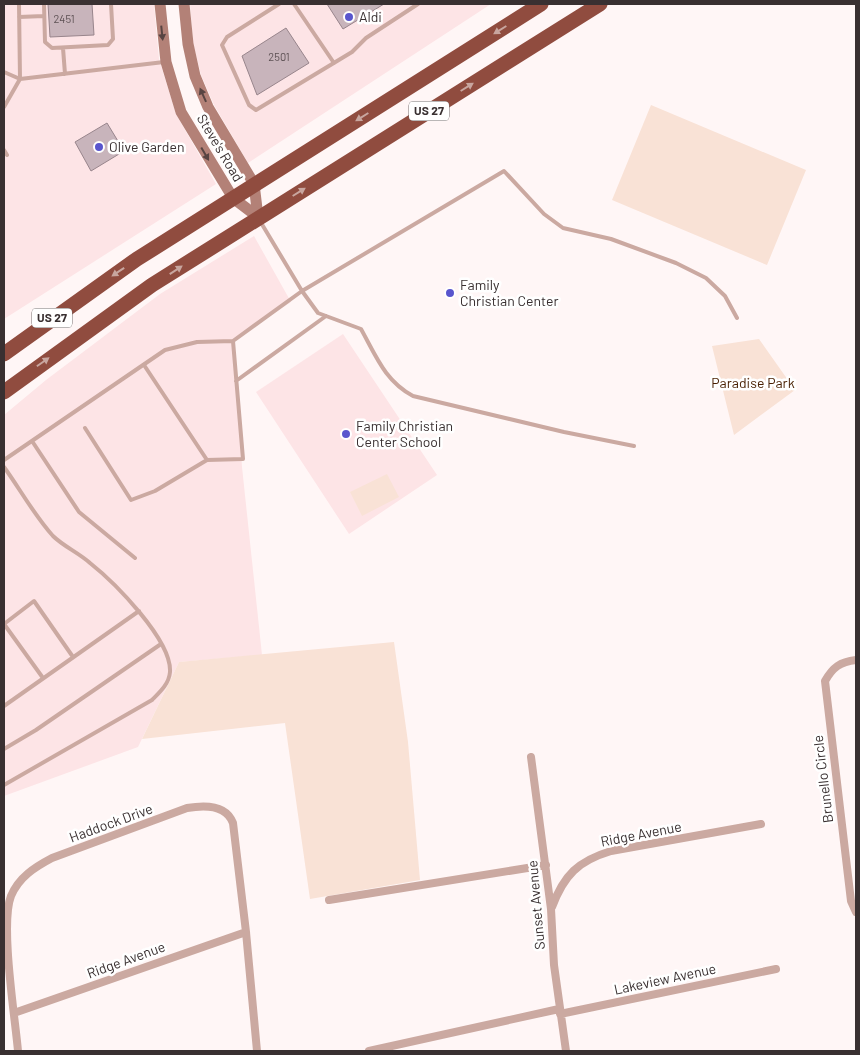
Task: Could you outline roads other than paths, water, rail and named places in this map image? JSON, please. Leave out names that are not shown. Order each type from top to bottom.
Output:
[{"type":"highway","name":"US 27","points":[[4,354],[116,274],[254,184],[541,4]]},
{"type":"highway","name":"US 27","points":[[4,392],[144,291],[258,217],[600,4]]},
{"type":"street","name":"Steve's Road","points":[[160,4],[166,62],[181,112],[233,198],[258,217]]},
{"type":"street","name":"Steve's Road","points":[[184,4],[188,44],[199,86],[213,116],[254,184],[258,217]]},
{"type":"street","name":"Brunello Circle","points":[[856,660],[844,661],[833,668],[825,681],[851,901],[856,912]]},
{"type":"street","name":"Sunset Avenue","points":[[531,757],[551,909],[559,1011],[566,1051]]},
{"type":"street","name":"Haddock Drive","points":[[18,1051],[5,922],[10,897],[25,875],[52,858],[187,808],[213,807],[231,818],[251,974],[258,1051]]},
{"type":"street","name":"Ridge Avenue","points":[[551,909],[558,892],[568,877],[584,862],[595,856],[611,851],[761,824]]},
{"type":"street","points":[[329,900],[546,865]]},
{"type":"street","name":"Ridge Avenue","points":[[14,1013],[246,932]]},
{"type":"street","name":"Lakeview Avenue","points":[[369,1051],[559,1011],[776,969]]},
{"type":"lane","points":[[4,105],[20,79],[19,4]]},
{"type":"lane","points":[[44,4],[45,42],[48,46],[63,48],[108,45],[112,42],[111,4]]},
{"type":"lane","points":[[279,4],[227,36],[222,44],[250,107],[256,110],[352,52],[366,38],[418,4]]},
{"type":"lane","points":[[294,4],[334,63]]},
{"type":"lane","points":[[19,17],[44,16]]},
{"type":"lane","points":[[63,48],[65,74]]},
{"type":"lane","points":[[4,72],[20,79],[166,62]]},
{"type":"lane","points":[[4,150],[7,155]]},
{"type":"lane","points":[[4,460],[165,350],[197,342],[233,341],[302,291],[504,171],[544,214],[563,228],[611,239],[676,263],[706,278],[725,296],[737,318]]},
{"type":"lane","points":[[258,217],[302,291],[318,313],[361,328],[388,377],[399,389],[414,396],[564,432],[634,446]]},
{"type":"lane","points":[[236,381],[326,316]]},
{"type":"lane","points":[[85,428],[131,500],[155,491],[207,460],[242,459],[233,341]]},
{"type":"lane","points":[[144,365],[207,460]]},
{"type":"lane","points":[[32,441],[79,512],[135,558]]},
{"type":"lane","points":[[4,467],[54,536],[91,564],[139,611],[162,644],[169,661],[170,673],[165,686],[152,700],[4,784]]},
{"type":"lane","points":[[43,678],[4,624],[34,601],[73,657]]},
{"type":"lane","points":[[4,706],[139,611]]},
{"type":"lane","points":[[4,749],[36,730],[162,644]]},
{"type":"place","name":"Aldi","points":[[349,17]]},
{"type":"place","name":"Olive Garden","points":[[99,147]]},
{"type":"place","name":"Family Christian Center","points":[[450,293]]},
{"type":"place","name":"Family Christian Center School","points":[[346,434]]},
{"type":"park label","name":"Paradise Park","points":[[753,383]]}]
